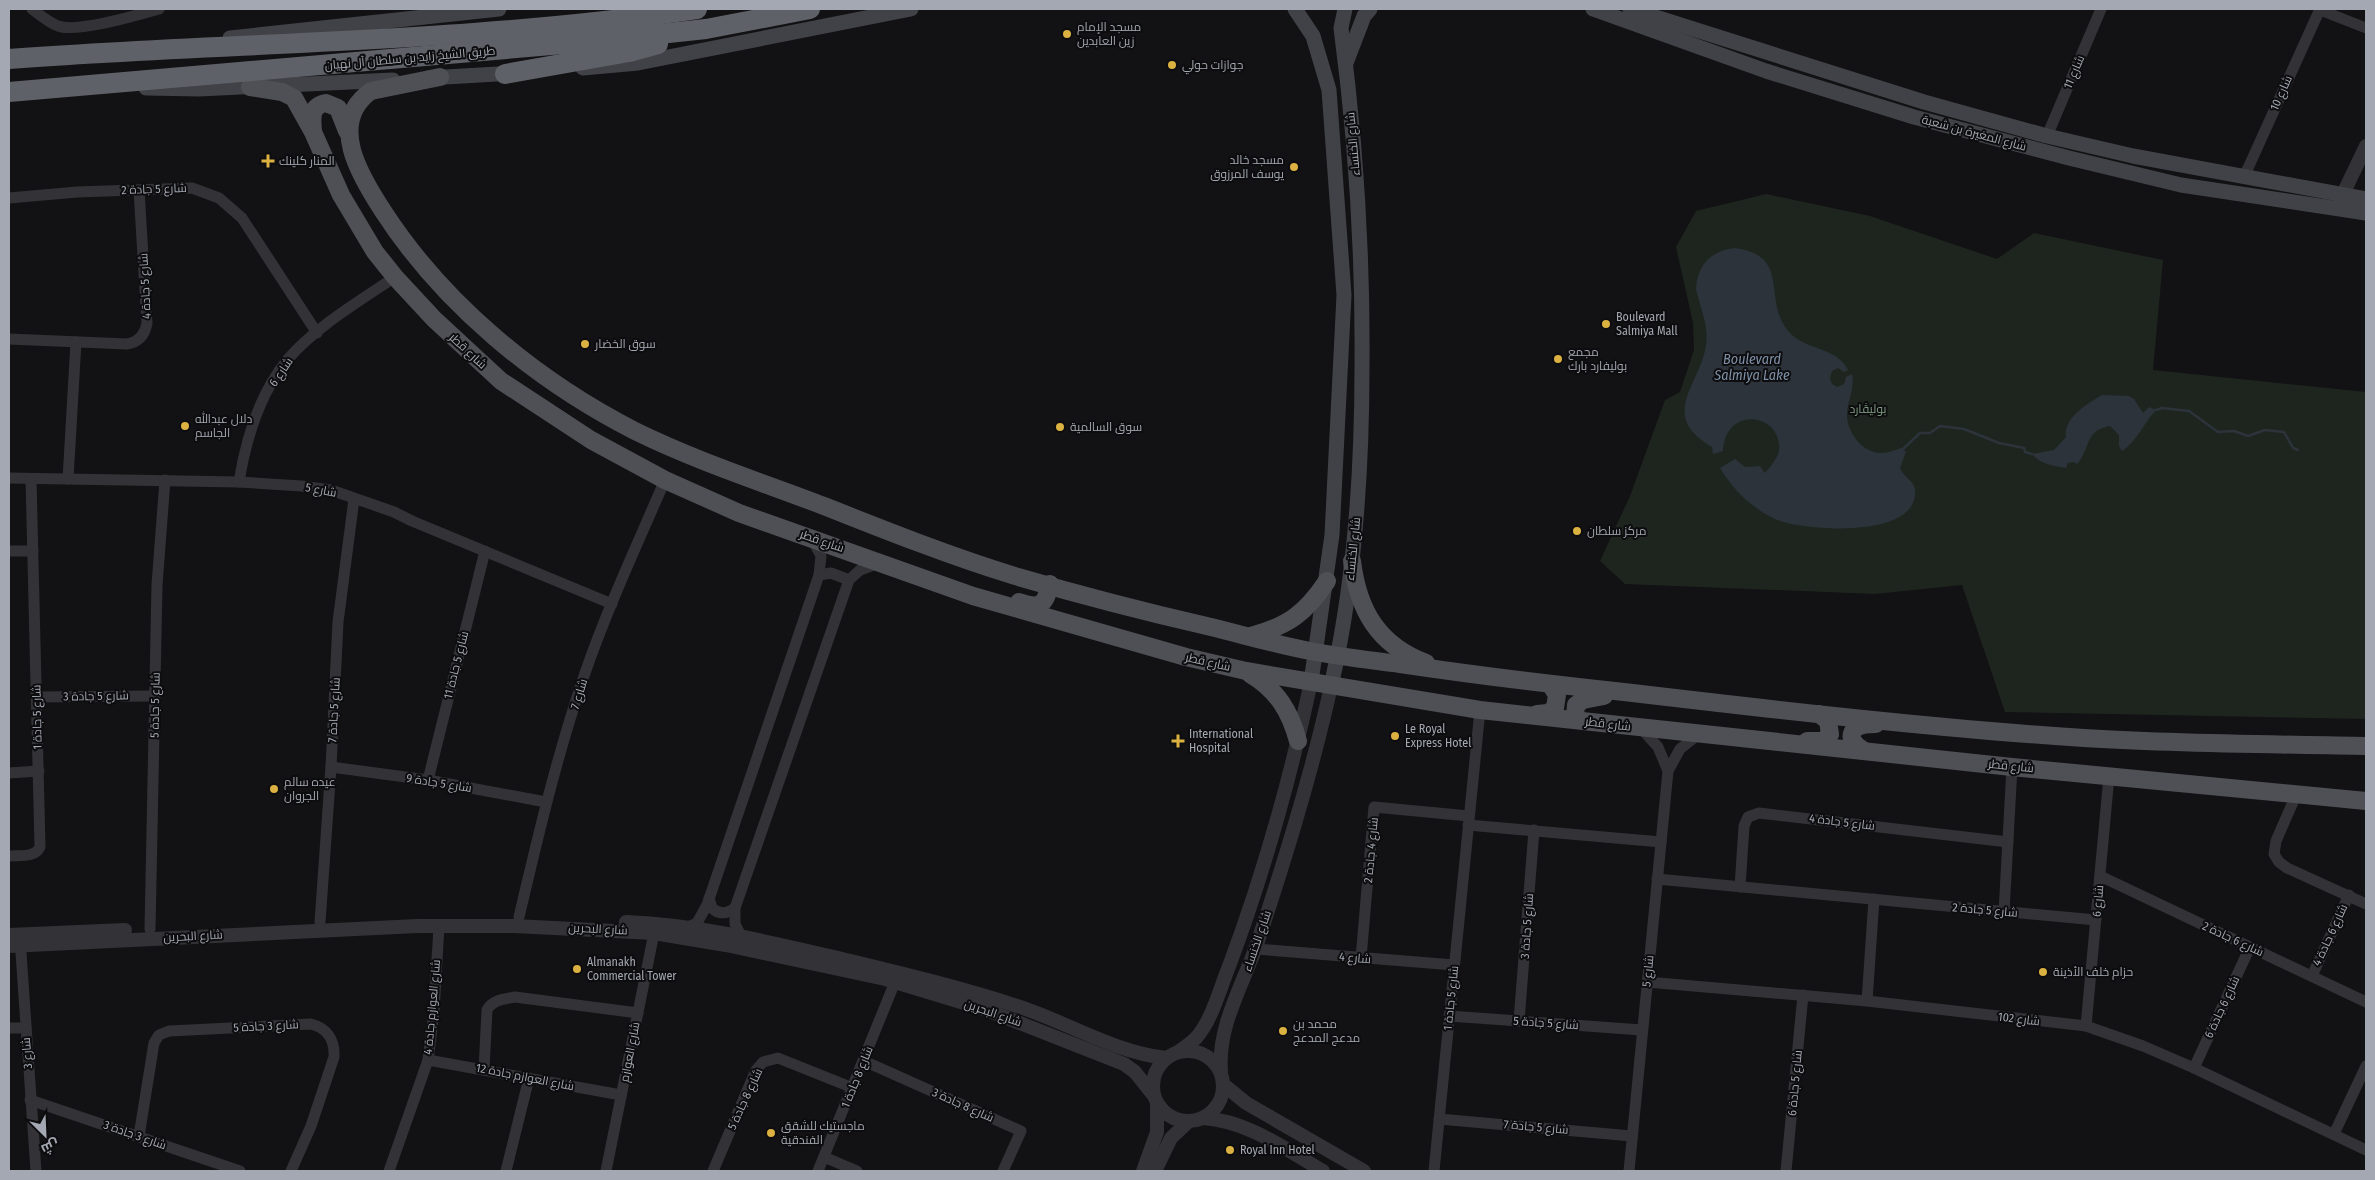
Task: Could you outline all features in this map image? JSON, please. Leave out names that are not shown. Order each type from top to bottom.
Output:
[{"type":"highway","name":"طريق الشيخ زايد بن سلطان آل نهيان","points":[[9,59],[448,36],[624,20],[697,9]]},
{"type":"highway","name":"طريق الشيخ زايد بن سلطان آل نهيان","points":[[9,92],[419,58],[706,29],[810,9]]},
{"type":"highway","points":[[506,74],[629,52],[706,29]]},
{"type":"main road","points":[[162,50],[212,40],[499,9]]},
{"type":"main road","points":[[75,86],[199,89],[250,87],[506,74],[638,63],[911,9]]},
{"type":"main road","name":"شارع الخنساء","points":[[1294,9],[1313,36],[1329,90],[1343,285],[1337,465],[1332,535],[1327,581],[1311,682]]},
{"type":"main road","name":"شارع الخنساء","points":[[1331,686],[1338,655],[1352,561],[1360,467],[1363,322],[1358,193],[1341,28],[1344,9]]},
{"type":"main road","points":[[1346,64],[1364,16],[1370,9]]},
{"type":"main road","name":"شارع المغيرة بن شعبة","points":[[1593,9],[1766,71],[1914,117],[2069,158],[2181,185],[2366,213]]},
{"type":"main road","name":"شارع المغيرة بن شعبة","points":[[1630,9],[1915,99],[2047,136],[2133,156],[2366,199]]},
{"type":"main road","points":[[347,131],[350,116],[356,104],[370,91],[440,77]]},
{"type":"main road","name":"شارع قطر","points":[[250,87],[282,92],[294,98],[301,106],[340,195],[358,227],[395,277],[469,353],[501,381],[591,440],[665,480],[738,513],[811,537],[973,596],[1159,650],[1246,671],[1480,710],[2012,767],[2366,801]]},
{"type":"main road","points":[[313,132],[313,111],[316,107],[326,103],[338,108],[355,160],[365,181],[402,237],[449,293],[512,350],[548,378],[636,431],[689,455],[923,544],[1019,577],[1250,637],[1316,652],[1551,685],[1894,722],[2090,738],[2366,746]]},
{"type":"main road","points":[[1352,561],[1356,587],[1365,612],[1380,633],[1400,650],[1423,662],[1450,671]]},
{"type":"main road","points":[[1250,637],[1273,630],[1295,618],[1313,602],[1327,581]]},
{"type":"main road","points":[[973,596],[988,592],[1032,606],[1040,605],[1047,598],[1050,584]]},
{"type":"main road","points":[[1246,671],[1265,683],[1281,699],[1292,719],[1298,741]]},
{"type":"main road","points":[[1524,715],[1548,713],[1555,708],[1557,695],[1551,685]]},
{"type":"main road","points":[[1580,720],[1575,716],[1574,710],[1576,705],[1583,700],[1625,692]]},
{"type":"main road","points":[[1779,742],[1822,740],[1827,738],[1830,728],[1828,721],[1819,714]]},
{"type":"main road","points":[[1862,750],[1855,746],[1852,740],[1852,734],[1856,728],[1894,722]]},
{"type":"street","points":[[32,9],[50,22],[66,28],[81,27],[160,9]]},
{"type":"street","name":"شارع 11","points":[[2047,136],[2101,9]]},
{"type":"street","name":"شارع 10","points":[[2244,177],[2320,9],[2366,28]]},
{"type":"street","points":[[9,46],[20,54],[32,58]]},
{"type":"street","points":[[2342,196],[2366,146]]},
{"type":"street","name":"شارع 5 جادة 2","points":[[9,198],[76,192],[192,188],[210,193],[227,203],[242,218],[317,333]]},
{"type":"street","name":"شارع 5 جادة 4","points":[[9,340],[127,344],[140,339],[145,331],[147,322],[139,190]]},
{"type":"street","name":"شارع 6","points":[[239,482],[246,442],[259,406],[279,370],[289,357],[317,333],[395,277]]},
{"type":"street","points":[[68,479],[76,342]]},
{"type":"street","name":"شارع 5","points":[[9,478],[239,482],[331,490],[394,512],[612,604]]},
{"type":"street","name":"شارع 5 جادة 1","points":[[9,856],[32,855],[39,850],[39,771],[31,478]]},
{"type":"street","name":"شارع 5 جادة 5","points":[[150,929],[158,553],[165,480]]},
{"type":"street","name":"شارع 7","points":[[519,917],[546,802],[584,676],[612,604],[665,480]]},
{"type":"street","name":"شارع 5 جادة 7","points":[[320,922],[331,767],[338,622],[354,499]]},
{"type":"street","points":[[688,927],[697,923],[709,898],[819,575],[821,556],[811,537]]},
{"type":"street","points":[[9,551],[33,551]]},
{"type":"street","name":"شارع 5 جادة 11","points":[[428,780],[485,551]]},
{"type":"street","points":[[740,934],[735,924],[735,908],[849,580],[867,566],[883,563]]},
{"type":"street","points":[[819,575],[831,573],[849,580]]},
{"type":"street","name":"شارع الخنساء","points":[[1172,1055],[1196,1038],[1205,1024],[1238,942],[1268,851],[1298,741],[1311,682]]},
{"type":"street","name":"شارع الخنساء","points":[[1222,1078],[1219,1053],[1223,1034],[1256,949],[1312,767],[1331,686]]},
{"type":"street","name":"شارع 5 جادة 3","points":[[37,697],[155,696]]},
{"type":"street","name":"شارع 5 جادة 1","points":[[1434,1171],[1480,710]]},
{"type":"street","name":"شارع 5","points":[[1641,728],[1658,747],[1668,771]]},
{"type":"street","name":"شارع 5","points":[[1629,1171],[1668,771],[1680,749],[1700,733]]},
{"type":"street","name":"شارع 5 جادة 9","points":[[331,767],[428,780],[546,802]]},
{"type":"street","points":[[2004,912],[2012,767]]},
{"type":"street","points":[[9,773],[39,771]]},
{"type":"street","name":"شارع 6","points":[[2086,1026],[2110,776]]},
{"type":"street","name":"شارع 6 جادة 4","points":[[2297,793],[2276,841],[2274,854],[2279,862],[2288,868],[2366,904]]},
{"type":"street","name":"شارع 4 جادة 2","points":[[1361,958],[1374,807],[1469,820]]},
{"type":"street","name":"شارع 5 جادة 4","points":[[1740,887],[1744,826],[1748,817],[1759,813],[2008,842]]},
{"type":"street","points":[[1469,820],[1534,830],[1661,842]]},
{"type":"street","name":"شارع 5 جادة 3","points":[[1520,1021],[1534,830]]},
{"type":"street","name":"شارع 6 جادة 2","points":[[2100,876],[2366,1002]]},
{"type":"street","name":"شارع 5 جادة 2","points":[[1658,879],[2096,920]]},
{"type":"street","name":"شارع 6 جادة 4","points":[[2312,976],[2349,895]]},
{"type":"street","points":[[709,898],[712,908],[721,913],[726,913],[735,908]]},
{"type":"street","points":[[1867,1001],[1874,899]]},
{"type":"street","name":"شارع البحرين","points":[[15,940],[150,929],[439,917],[519,917],[651,923],[740,934],[968,991],[1020,1006],[1132,1052],[1172,1055]]},
{"type":"street","name":"شارع البحرين","points":[[15,940],[439,926],[523,926],[654,933],[726,945],[895,982],[984,1008],[1124,1064],[1135,1072],[1155,1099]]},
{"type":"street","name":"شارع العوازم جادة 4","points":[[389,1171],[428,1060],[434,1012],[439,926]]},
{"type":"street","name":"شارع العوازم","points":[[606,1171],[654,933]]},
{"type":"street","name":"شارع 3","points":[[15,940],[26,1028],[36,1171]]},
{"type":"street","name":"شارع 6 جادة 6","points":[[2194,1068],[2250,947]]},
{"type":"street","name":"شارع 4","points":[[1256,949],[1454,965]]},
{"type":"street","name":"شارع 8 جادة 1","points":[[818,1171],[895,982]]},
{"type":"street","name":"شارع 102","points":[[1647,982],[1867,1001],[2086,1026],[2143,1046],[2194,1068],[2366,1150]]},
{"type":"street","name":"شارع 5 جادة 6","points":[[1786,1171],[1803,995]]},
{"type":"street","points":[[484,1070],[486,1010],[499,1000],[515,997],[638,1013]]},
{"type":"street","name":"شارع 5 جادة 5","points":[[1449,1016],[1642,1030]]},
{"type":"street","name":"شارع 3 جادة 5","points":[[139,1136],[154,1043],[159,1035],[169,1031],[311,1024],[321,1028],[329,1036],[334,1046],[334,1057],[311,1126],[291,1171]]},
{"type":"street","points":[[9,1028],[26,1028]]},
{"type":"street","points":[[1143,1171],[1157,1132],[1154,1075],[1172,1055],[1193,1051],[1208,1056],[1222,1078],[1246,1103],[1348,1160],[1364,1171]]},
{"type":"street","name":"شارع 8 جادة 5","points":[[713,1171],[756,1070],[763,1062],[773,1058],[784,1059],[853,1088]]},
{"type":"street","name":"شارع العوازم جادة 12","points":[[428,1060],[621,1096]]},
{"type":"street","name":"شارع 8 جادة 3","points":[[864,1061],[1021,1131],[1003,1171]]},
{"type":"street","points":[[2334,1134],[2366,1066]]},
{"type":"street","points":[[506,1171],[529,1078]]},
{"type":"street","points":[[1203,1118],[1218,1105],[1222,1078]]},
{"type":"street","points":[[1155,1099],[1170,1116],[1188,1122]]},
{"type":"street","name":"شارع 3 جادة 3","points":[[30,1100],[240,1171]]},
{"type":"street","points":[[1154,1171],[1172,1138],[1188,1122],[1203,1118],[1233,1122],[1262,1135],[1323,1171]]},
{"type":"street","name":"شارع 5 جادة 7","points":[[1439,1119],[1632,1136]]},
{"type":"street","points":[[824,1157],[858,1171]]},
{"type":"street","points":[[1329,1171],[1334,1162],[1343,1159],[1348,1160]]},
{"type":"green space","name":"بوليڤارد","points":[[1766,194],[1870,216],[1997,259],[2034,233],[2163,260],[2153,370],[2366,392],[2366,719],[2005,712],[1962,585],[1875,594],[1625,584],[1600,561],[1630,496],[1665,400],[1680,392],[1694,350],[1693,323],[1676,247],[1696,211]]},
{"type":"water","name":"Boulevard Salmiya Lake","points":[[1734,248],[1752,252],[1764,260],[1770,269],[1777,307],[1781,320],[1789,332],[1804,343],[1829,352],[1843,362],[1848,370],[1844,372],[1838,368],[1832,371],[1830,378],[1832,384],[1837,387],[1844,384],[1846,377],[1852,374],[1853,384],[1847,420],[1852,434],[1862,446],[1868,450],[1882,453],[1901,448],[1906,452],[1900,468],[1913,484],[1915,490],[1911,506],[1899,517],[1880,524],[1857,528],[1809,527],[1775,519],[1744,498],[1720,468],[1735,459],[1745,467],[1760,466],[1765,473],[1779,450],[1778,438],[1772,428],[1763,422],[1753,419],[1742,421],[1733,426],[1726,436],[1723,451],[1713,454],[1712,447],[1696,435],[1687,423],[1686,399],[1703,359],[1707,338],[1696,289],[1697,280],[1702,266],[1712,256],[1718,252]]},
{"type":"water","points":[[2102,395],[2129,396],[2134,399],[2143,413],[2149,407],[2156,410],[2128,447],[2122,451],[2119,446],[2119,435],[2110,426],[2096,432],[2077,464],[2074,462],[2068,463],[2066,468],[2043,462],[2032,454],[2054,450],[2066,437],[2068,424],[2077,412]]},
{"type":"waterway","points":[[2156,410],[2162,408],[2189,411],[2218,432],[2234,431],[2248,436],[2265,430],[2284,432],[2293,448],[2298,450]]},
{"type":"waterway","points":[[1903,449],[1920,433],[1930,433],[1940,426],[1964,429],[1999,443],[2024,448],[2025,452],[2032,454]]},
{"type":"place","name":"مسجد الإمام زين العابدين","points":[[1067,34]]},
{"type":"place","name":"جوازات حولي","points":[[1172,65]]},
{"type":"place","name":"المنار كلينك","points":[[268,161]]},
{"type":"place","name":"مسجد خالد يوسف المرزوق","points":[[1294,167]]},
{"type":"place","name":"Boulevard Salmiya Mall","points":[[1606,324]]},
{"type":"place","name":"سوق الخضار","points":[[585,344]]},
{"type":"place","name":"مجمع بوليفارد بارك","points":[[1558,359]]},
{"type":"place","name":"دلال عبدالله الجاسم","points":[[185,426]]},
{"type":"place","name":"سوق السالمية","points":[[1060,427]]},
{"type":"place","name":"مركز سلطان","points":[[1577,531]]},
{"type":"place","name":"Le Royal Express Hotel","points":[[1395,736]]},
{"type":"place","name":"International Hospital","points":[[1178,741]]},
{"type":"place","name":"عيده سالم الجروان","points":[[274,789]]},
{"type":"place","name":"Almanakh Commercial Tower","points":[[577,969]]},
{"type":"place","name":"حزام خلف الأذينة","points":[[2043,972]]},
{"type":"place","name":"محمد بن مدعج المدعج","points":[[1283,1031]]},
{"type":"place","name":"ماجستيك للشقق الفندقية","points":[[771,1133]]},
{"type":"place","name":"Royal Inn Hotel","points":[[1230,1150]]}]
